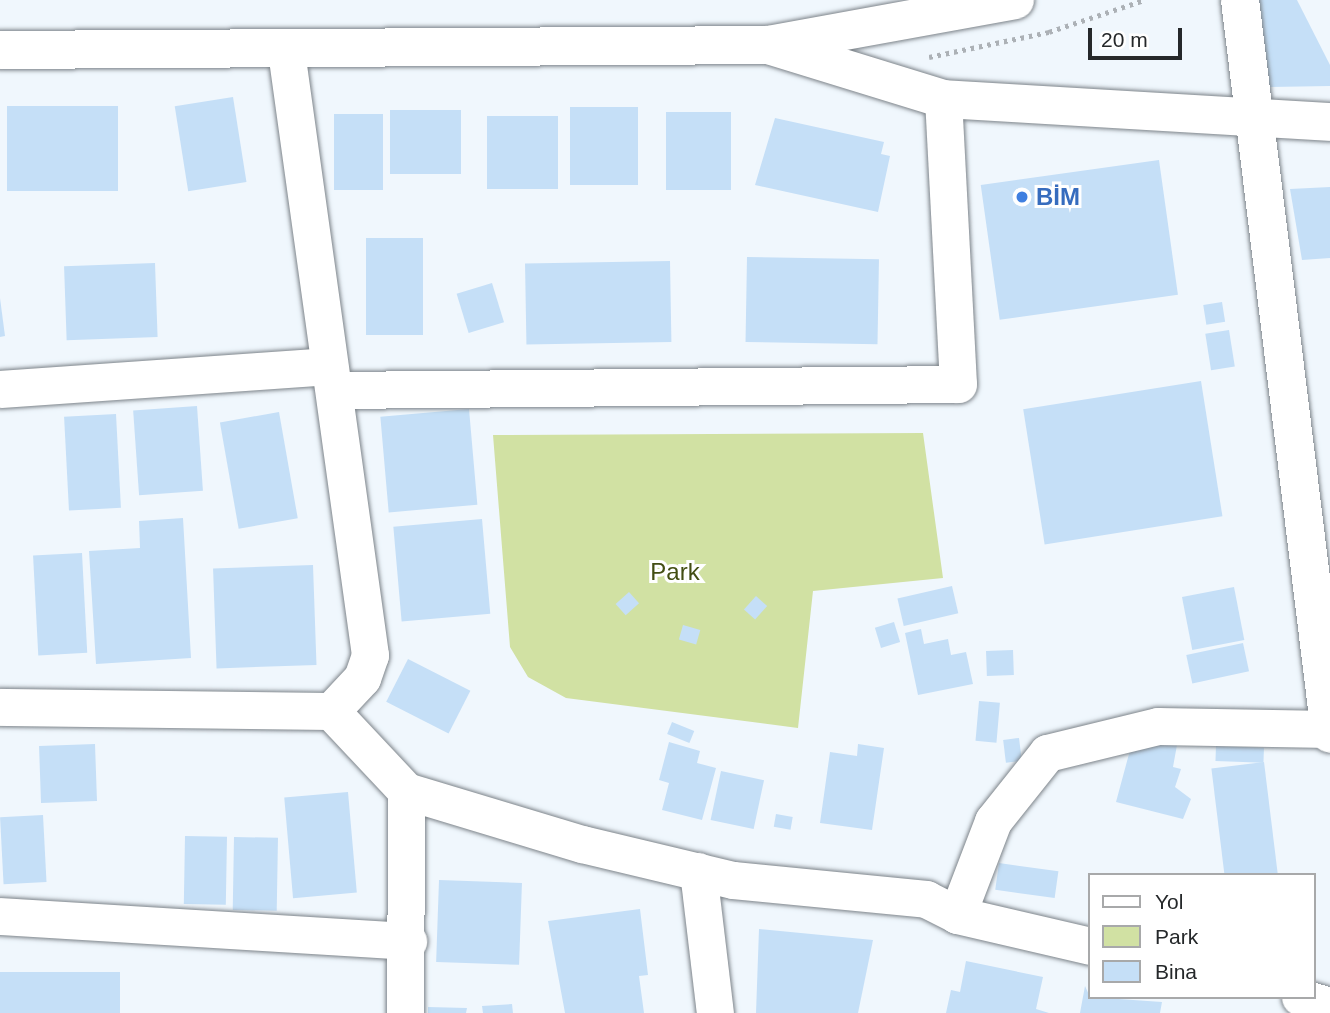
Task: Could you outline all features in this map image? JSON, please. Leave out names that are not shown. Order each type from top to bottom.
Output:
[{"type":"street","points":[[0,50],[286,51],[768,45],[1015,0]]},
{"type":"street","points":[[957,915],[993,821],[1047,753],[1158,726],[1330,730],[1240,0]]},
{"type":"street","points":[[768,45],[943,99],[1255,120],[1330,122]]},
{"type":"street","points":[[286,51],[370,655],[362,678],[331,711]]},
{"type":"street","points":[[0,389],[331,378],[958,384],[943,99]]},
{"type":"street","points":[[0,707],[331,711],[406,790],[698,871],[926,899],[957,915],[1088,946]]},
{"type":"street","points":[[405,1013],[408,941],[406,790]]},
{"type":"street","points":[[698,871],[715,1013]]},
{"type":"street","points":[[0,916],[408,941]]},
{"type":"street","points":[[1307,999],[1330,1006]]},
{"type":"green space","name":"Park","points":[[923,433],[943,578],[813,591],[798,728],[566,698],[528,677],[510,647],[493,435]]},
{"type":"building","points":[[1249,0],[1297,0],[1330,65],[1330,86],[1265,87]]},
{"type":"building","points":[[233,97],[246,182],[188,191],[175,106]]},
{"type":"building","points":[[7,106],[118,106],[118,191],[7,191]]},
{"type":"building","points":[[570,107],[638,107],[638,185],[570,185]]},
{"type":"building","points":[[390,110],[461,110],[461,174],[390,174]]},
{"type":"building","points":[[666,112],[731,112],[731,190],[666,190]]},
{"type":"building","points":[[334,114],[383,114],[383,190],[334,190]]},
{"type":"building","points":[[487,116],[558,116],[558,189],[487,189]]},
{"type":"building","points":[[775,118],[884,142],[881,154],[890,156],[878,212],[755,185]]},
{"type":"building","points":[[1159,160],[1178,295],[1000,320],[981,185]]},
{"type":"building","points":[[1330,187],[1330,258],[1302,260],[1290,189]]},
{"type":"building","points":[[366,238],[423,238],[423,335],[366,335]]},
{"type":"building","points":[[747,257],[879,259],[877,344],[746,342]]},
{"type":"building","points":[[670,261],[671,342],[526,345],[525,264]]},
{"type":"building","points":[[155,263],[158,337],[67,340],[64,266]]},
{"type":"building","points":[[492,283],[504,322],[469,333],[457,294]]},
{"type":"building","points":[[0,298],[5,336],[0,337]]},
{"type":"building","points":[[1222,302],[1225,322],[1206,325],[1203,305]]},
{"type":"building","points":[[1229,330],[1235,367],[1211,370],[1205,334]]},
{"type":"building","points":[[1201,381],[1222,516],[1045,544],[1023,409]]},
{"type":"building","points":[[197,406],[203,491],[139,495],[133,410]]},
{"type":"building","points":[[469,409],[477,505],[389,512],[380,417]]},
{"type":"building","points":[[279,412],[298,518],[239,529],[220,422]]},
{"type":"building","points":[[116,414],[121,508],[69,511],[64,417]]},
{"type":"building","points":[[183,518],[191,658],[96,664],[89,551],[140,548],[139,521]]},
{"type":"building","points":[[482,519],[490,614],[402,621],[393,527]]},
{"type":"building","points":[[82,553],[87,653],[38,655],[33,556]]},
{"type":"building","points":[[313,565],[316,665],[217,668],[213,568]]},
{"type":"building","points":[[952,586],[958,613],[904,626],[897,599]]},
{"type":"building","points":[[1234,587],[1244,640],[1192,650],[1182,597]]},
{"type":"building","points":[[629,592],[639,603],[626,615],[616,604]]},
{"type":"building","points":[[756,596],[767,606],[755,619],[744,609]]},
{"type":"building","points":[[894,622],[900,642],[881,648],[875,628]]},
{"type":"building","points":[[683,625],[700,630],[696,644],[679,639]]},
{"type":"building","points":[[921,629],[924,644],[948,639],[951,655],[966,652],[973,684],[918,695],[905,633]]},
{"type":"building","points":[[1243,643],[1249,671],[1192,683],[1186,655]]},
{"type":"building","points":[[1013,650],[1014,675],[987,676],[986,651]]},
{"type":"building","points":[[408,659],[470,691],[449,734],[386,702]]},
{"type":"building","points":[[979,701],[1000,703],[996,743],[976,741]]},
{"type":"building","points":[[672,722],[694,731],[689,743],[667,734]]},
{"type":"building","points":[[1019,738],[1022,761],[1006,763],[1003,740]]},
{"type":"building","points":[[1133,739],[1177,745],[1173,767],[1181,769],[1175,787],[1191,799],[1183,819],[1116,802]]},
{"type":"building","points":[[669,742],[700,751],[697,763],[716,768],[702,820],[662,810],[669,783],[659,780]]},
{"type":"building","points":[[95,744],[97,801],[41,803],[39,746]]},
{"type":"building","points":[[858,744],[884,748],[872,830],[820,823],[830,752],[857,756]]},
{"type":"building","points":[[1216,746],[1264,748],[1263,763],[1215,761]]},
{"type":"building","points":[[1264,762],[1278,873],[1224,873],[1211,768]]},
{"type":"building","points":[[721,771],[764,780],[754,829],[711,820]]},
{"type":"building","points":[[348,792],[357,893],[293,898],[284,798]]},
{"type":"building","points":[[776,814],[793,817],[790,830],[774,827]]},
{"type":"building","points":[[43,815],[47,882],[4,884],[0,817]]},
{"type":"building","points":[[185,836],[227,837],[226,905],[184,904]]},
{"type":"building","points":[[234,837],[278,838],[277,911],[233,910]]},
{"type":"building","points":[[999,863],[1058,871],[1055,898],[995,890]]},
{"type":"building","points":[[439,880],[522,883],[519,965],[436,962]]},
{"type":"building","points":[[640,909],[648,975],[639,976],[644,1013],[565,1013],[548,921]]},
{"type":"building","points":[[759,929],[873,940],[858,1013],[756,1013]]},
{"type":"building","points":[[966,961],[1043,977],[1036,1009],[1049,1013],[946,1013],[951,990],[960,992]]},
{"type":"building","points":[[0,972],[120,972],[120,1013],[0,1013]]},
{"type":"building","points":[[1085,986],[1088,999],[1162,1002],[1160,1013],[1080,1013]]},
{"type":"building","points":[[512,1004],[513,1013],[483,1013],[482,1006]]},
{"type":"building","points":[[428,1007],[467,1008],[466,1013],[428,1013]]},
{"type":"place","name":"BİM","points":[[1022,197]]}]
